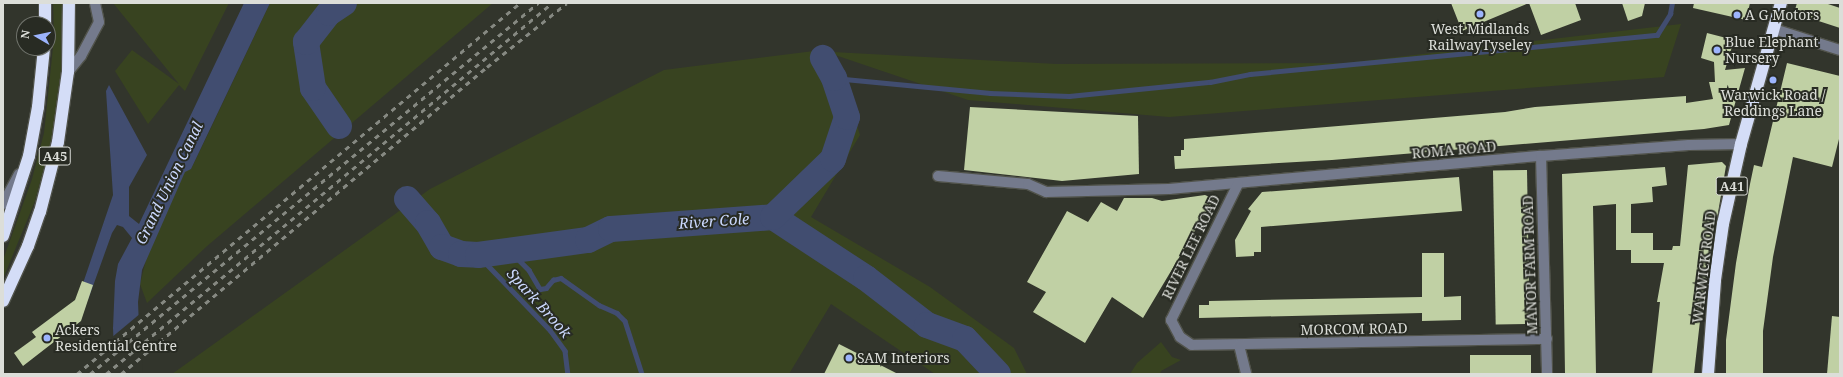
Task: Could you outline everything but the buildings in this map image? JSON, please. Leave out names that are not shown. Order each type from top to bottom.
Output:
[{"type":"highway","points":[[45,3],[45,16]]},
{"type":"highway","name":"A45","points":[[3,301],[28,246],[50,178],[64,107],[68,72],[69,3]]},
{"type":"highway","name":"WARWICK ROAD","points":[[1708,374],[1715,280],[1722,231],[1742,144],[1781,3]]},
{"type":"highway","name":"A45","points":[[3,236],[29,156],[39,101],[43,56]]},
{"type":"street","points":[[68,72],[81,56],[99,22],[95,3]]},
{"type":"street","points":[[1774,29],[1840,50]]},
{"type":"street","name":"ROMA ROAD","points":[[938,176],[1028,184],[1046,192],[1169,189],[1541,156],[1690,145],[1742,144]]},
{"type":"street","points":[[3,204],[29,156]]},
{"type":"street","name":"MANOR FARM ROAD","points":[[1541,156],[1547,374]]},
{"type":"street","name":"RIVER LEE ROAD","points":[[1172,324],[1171,320],[1238,184]]},
{"type":"street","name":"MORCOM ROAD","points":[[1172,324],[1180,337],[1192,345],[1547,338]]},
{"type":"street","points":[[1239,345],[1246,374]]},
{"type":"green space","points":[[53,3],[62,3],[62,61],[55,126],[35,201],[3,279],[3,260],[32,179],[44,133],[52,56],[56,56],[56,16],[53,16]]},
{"type":"green space","points":[[113,3],[229,3],[185,91],[179,85],[148,124],[115,71],[132,50],[179,84]]},
{"type":"green space","points":[[270,3],[493,3],[206,247],[147,303],[140,284],[147,256],[185,171],[191,169]]},
{"type":"green space","points":[[1681,24],[1664,77],[1169,117],[968,100],[835,55],[860,135],[811,217],[930,287],[1014,348],[1027,374],[935,374],[831,304],[789,374],[172,374],[430,189],[664,70],[814,51],[1056,64],[1345,63]]},
{"type":"green space","points":[[1161,342],[1172,357],[1181,360],[1161,371],[1160,374],[1130,374],[1137,363]]},
{"type":"water","name":"Grand Union Canal","points":[[244,3],[270,3],[191,169],[185,172],[142,270],[138,302],[141,374],[115,374],[113,328],[115,281],[118,264],[132,238],[123,227],[117,225],[112,233],[88,300],[79,295],[113,195],[106,91],[109,85],[147,155],[129,187],[129,216],[139,224]]},
{"type":"pier","points":[[141,313],[143,374],[113,374],[111,338]]},
{"type":"waterway","name":"River Cole","points":[[339,126],[313,88],[306,42],[329,13],[344,3]]},
{"type":"waterway","points":[[834,78],[990,93],[1069,96],[1210,82],[1250,74],[1657,35],[1670,14],[1672,3]]},
{"type":"waterway","points":[[773,217],[833,159],[847,117],[834,78],[823,58]]},
{"type":"waterway","name":"River Cole","points":[[407,199],[428,223],[442,247],[461,254],[478,255],[588,240],[611,229],[773,217],[866,278],[927,325],[965,339],[998,374]]},
{"type":"waterway","points":[[510,251],[529,270],[540,289],[546,288],[553,280],[561,278],[599,305],[617,313],[625,321],[642,374]]},
{"type":"waterway","name":"Spark Brook","points":[[478,255],[550,330],[565,351],[568,374]]},
{"type":"railway","points":[[77,374],[520,3]]},
{"type":"railway","points":[[90,374],[538,3]]},
{"type":"railway","points":[[106,374],[552,3]]},
{"type":"railway","points":[[121,374],[487,67],[567,3]]},
{"type":"place","name":"West Midlands RailwayTyseley","points":[[1480,14]]},
{"type":"place","name":"A G Motors","points":[[1737,15]]},
{"type":"place","name":"Blue Elephant Nursery","points":[[1717,50]]},
{"type":"place","name":"Warwick Road / Reddings Lane","points":[[1773,80]]},
{"type":"place","name":"Ackers Residential Centre","points":[[47,338]]},
{"type":"place","name":"SAM Interiors","points":[[849,358]]}]
